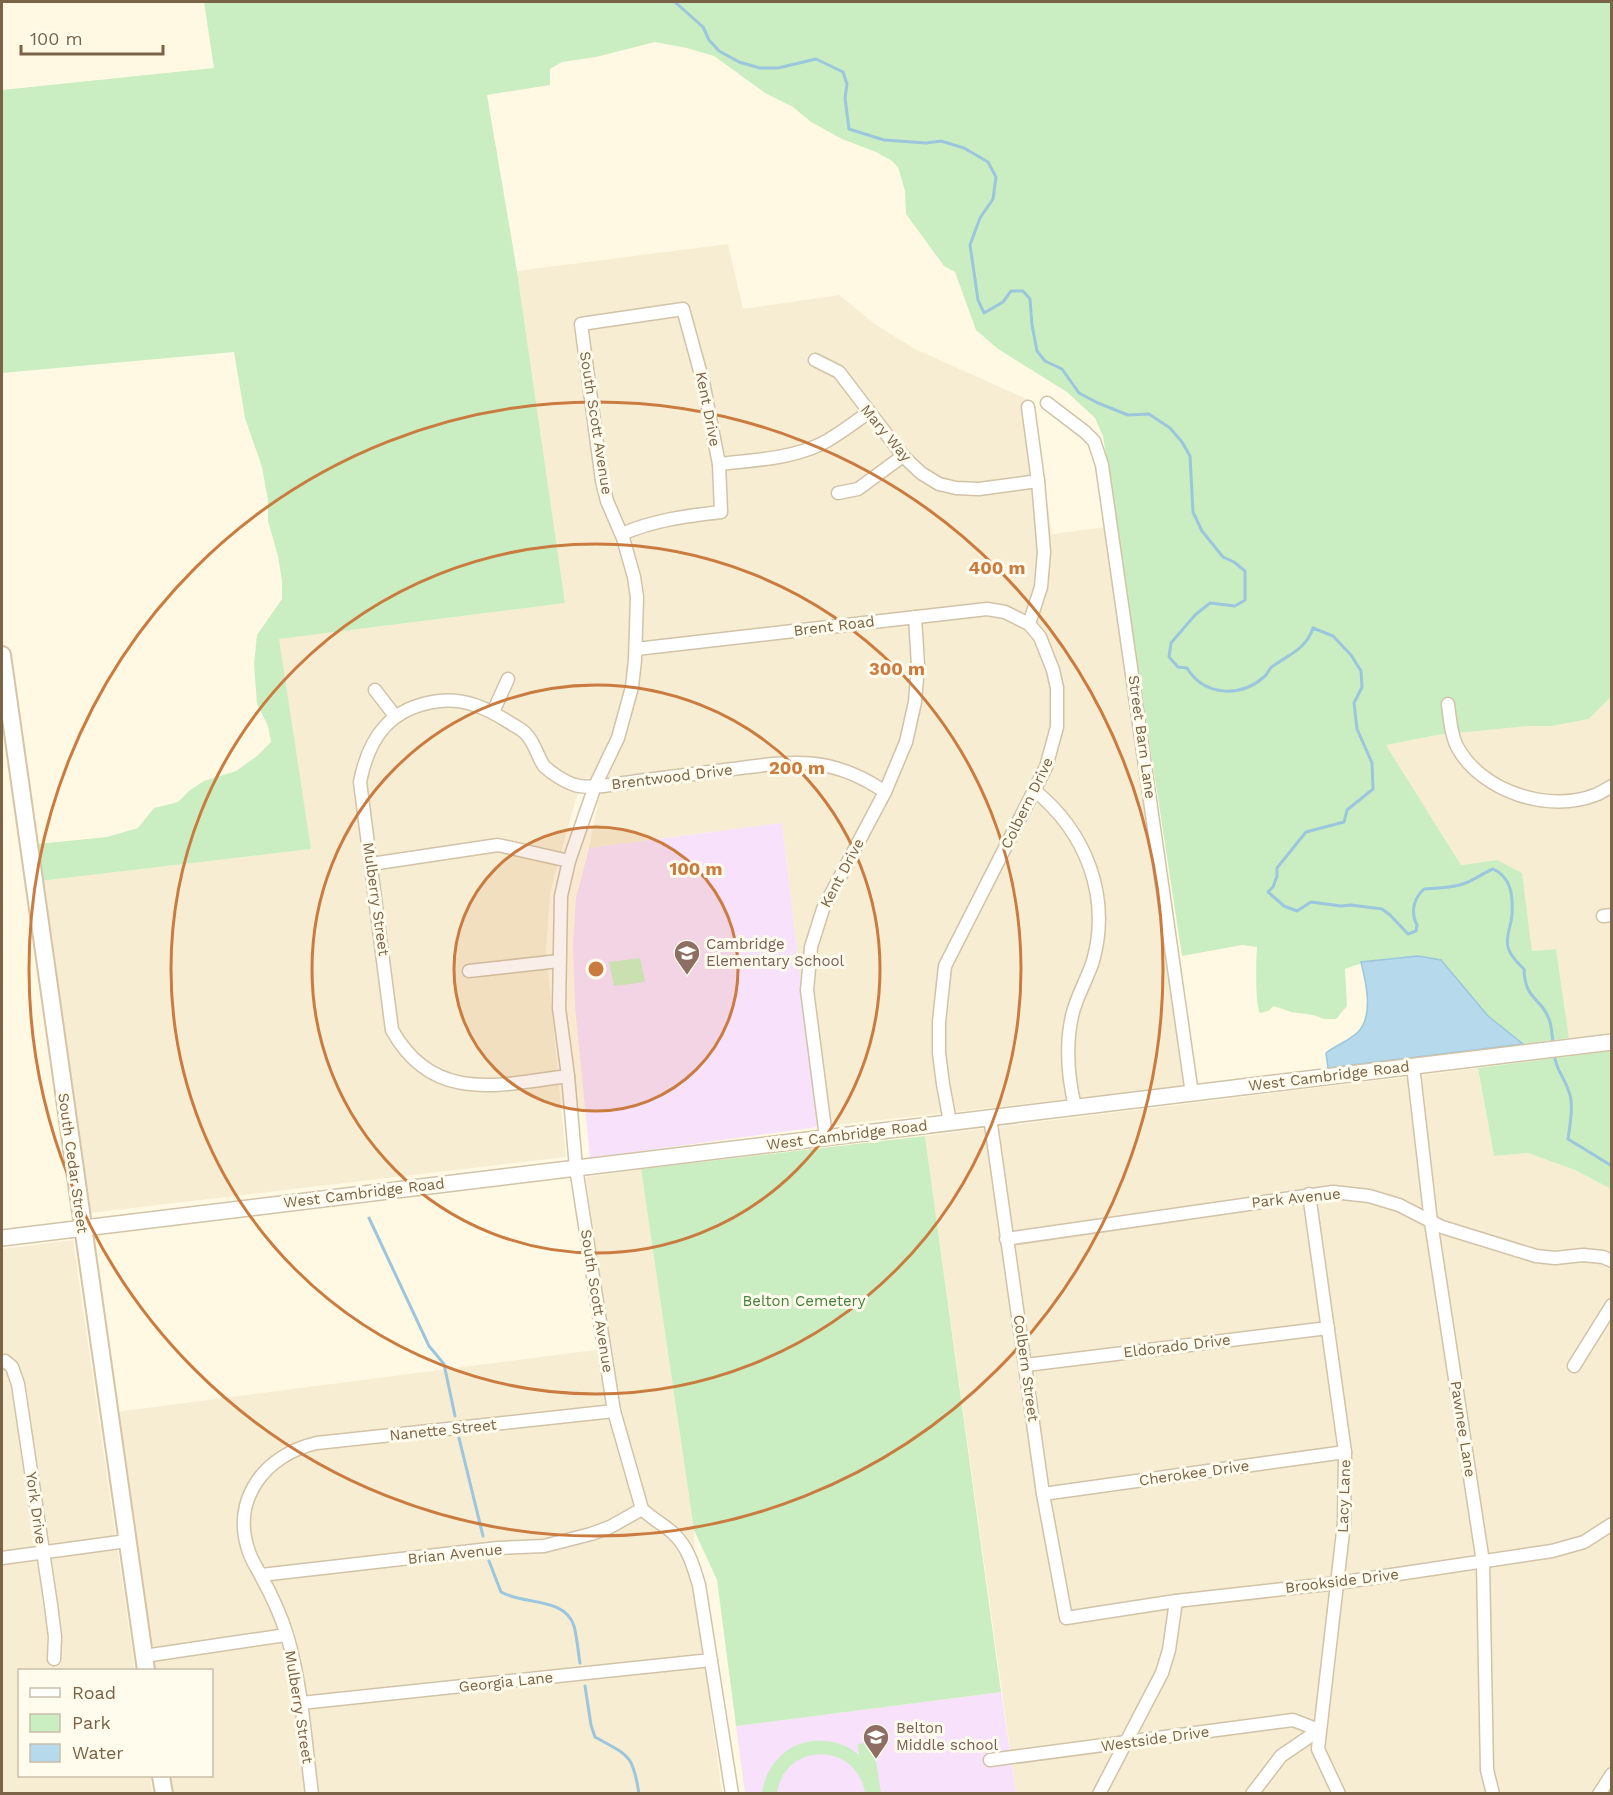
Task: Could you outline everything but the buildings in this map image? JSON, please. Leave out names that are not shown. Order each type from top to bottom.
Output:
[{"type":"main road","name":"South Cedar Street","points":[[2,655],[145,1663]]},
{"type":"main road","points":[[161,1777],[164,1794]]},
{"type":"street","name":"South Scott Avenue","points":[[620,732],[632,687],[636,650],[637,597],[622,534],[607,501],[602,481],[581,324],[683,309]]},
{"type":"street","name":"Kent Drive","points":[[622,534],[671,518],[721,512],[719,464],[701,372],[683,309]]},
{"type":"street","name":"Mary Way","points":[[815,360],[839,372],[903,456],[921,473],[939,484],[956,488],[979,489],[1038,481]]},
{"type":"street","name":"Street Barn Lane","points":[[1047,404],[1094,441],[1101,465],[1116,554],[1192,1094]]},
{"type":"street","points":[[1028,407],[1044,542],[1041,587],[1029,624]]},
{"type":"street","points":[[719,464],[796,453],[821,444],[868,413]]},
{"type":"street","points":[[838,493],[858,489],[903,456]]},
{"type":"street","name":"Brent Road","points":[[636,650],[987,609],[1005,612],[1029,624]]},
{"type":"street","name":"Kent Drive","points":[[826,1137],[807,990],[811,947],[823,909],[885,792],[906,742],[915,702],[918,665],[915,617]]},
{"type":"street","name":"Colbern Drive","points":[[950,1122],[942,1084],[939,1053],[939,1022],[945,966],[1046,767],[1053,747],[1058,706],[1055,679],[1040,637],[1029,624]]},
{"type":"street","points":[[493,712],[508,679]]},
{"type":"street","points":[[375,690],[395,716]]},
{"type":"street","name":"Brentwood Drive","points":[[360,782],[370,747],[378,734],[395,716],[410,708],[440,701],[467,702],[493,712],[525,733],[544,765],[552,773],[576,786],[595,786],[789,761],[826,765],[843,770],[885,792]]},
{"type":"street","points":[[1448,704],[1452,733],[1458,749],[1483,775],[1499,786],[1531,798],[1563,801],[1596,795],[1611,786]]},
{"type":"street","name":"Brentwood Drive","points":[[595,786],[620,732]]},
{"type":"street","name":"Mulberry Street","points":[[360,782],[392,1030],[408,1053],[429,1070],[452,1082],[465,1085],[491,1085],[568,1076]]},
{"type":"street","name":"South Scott Avenue","points":[[595,786],[568,861],[561,896],[559,1008],[576,1168],[614,1411],[642,1509]]},
{"type":"street","points":[[1034,790],[1061,814],[1082,846],[1096,885],[1097,943],[1087,977],[1076,999],[1068,1041],[1069,1080],[1075,1107]]},
{"type":"street","points":[[371,864],[498,845],[568,861]]},
{"type":"street","points":[[469,970],[559,961]]},
{"type":"street","name":"West Cambridge Road","points":[[2,1238],[1611,1042]]},
{"type":"street","name":"Pawnee Lane","points":[[1413,1066],[1431,1222],[1483,1562],[1486,1770],[1493,1794]]},
{"type":"street","name":"Colbern Street","points":[[990,1117],[1043,1494],[1066,1618]]},
{"type":"street","name":"Park Avenue","points":[[1006,1239],[1333,1192],[1369,1196],[1399,1205],[1442,1227],[1536,1256],[1555,1258],[1583,1255],[1603,1257],[1611,1261]]},
{"type":"street","name":"Lacy Lane","points":[[1309,1194],[1345,1452],[1344,1523],[1318,1749],[1339,1794]]},
{"type":"street","points":[[1574,1366],[1611,1305]]},
{"type":"street","name":"Eldorado Drive","points":[[1026,1365],[1328,1328]]},
{"type":"street","name":"York Drive","points":[[4,1361],[12,1367],[18,1384],[55,1637],[54,1659]]},
{"type":"street","name":"Nanette Street","points":[[276,1460],[290,1451],[316,1443],[614,1411]]},
{"type":"street","name":"Cherokee Drive","points":[[1043,1494],[1345,1452]]},
{"type":"street","name":"Mulberry Street","points":[[276,1460],[257,1480],[246,1508],[245,1538],[254,1565],[261,1575],[286,1635],[301,1703],[312,1794]]},
{"type":"street","points":[[642,1509],[673,1533],[689,1554],[699,1585],[732,1794]]},
{"type":"street","name":"Brian Avenue","points":[[261,1575],[498,1548],[544,1546],[610,1527],[642,1509]]},
{"type":"street","name":"Brookside Drive","points":[[1066,1618],[1176,1601],[1338,1583],[1483,1562],[1584,1542],[1611,1524]]},
{"type":"street","points":[[2,1558],[127,1540]]},
{"type":"street","points":[[1100,1794],[1162,1673],[1169,1650],[1176,1601]]},
{"type":"street","points":[[145,1663],[286,1635]]},
{"type":"street","name":"Georgia Lane","points":[[301,1703],[711,1660]]},
{"type":"street","name":"Westside Drive","points":[[990,1760],[1126,1744],[1293,1720],[1319,1730]]},
{"type":"street","points":[[1252,1794],[1281,1756],[1319,1730]]},
{"type":"street","points":[[1599,1794],[1611,1774]]},
{"type":"shaded area","points":[[728,244],[743,309],[839,295],[875,324],[913,348],[1033,402],[1052,534],[1114,526],[1196,1085],[818,1127],[782,823],[589,848],[600,793],[588,776],[576,799],[550,894],[546,950],[566,1157],[90,1213],[40,881],[311,849],[278,639],[565,603],[517,271]]},
{"type":"shaded area","points":[[1611,697],[1611,1033],[1569,1038],[1556,949],[1532,951],[1522,873],[1497,860],[1461,865],[1386,745],[1437,735],[1528,726],[1552,726],[1589,719]]},
{"type":"shaded area","name":"Cambridge Elementary School","points":[[782,823],[818,1127],[590,1158],[575,1006],[573,946],[576,898],[589,848]]},
{"type":"shaded area","points":[[1478,1068],[1494,1156],[1528,1153],[1575,1170],[1611,1189],[1611,1793],[1016,1793],[925,1136]]},
{"type":"shaded area","points":[[641,1169],[694,1530],[695,1595],[722,1793],[172,1793],[170,1777],[213,1777],[213,1669],[155,1669],[116,1412],[610,1348],[586,1177]]},
{"type":"shaded area","points":[[73,1240],[135,1669],[18,1669],[18,1777],[150,1777],[152,1793],[2,1793],[2,1249]]},
{"type":"shaded area","name":"Belton Middle school","points":[[1001,1692],[1016,1793],[745,1793],[736,1726]]},
{"type":"green space","points":[[204,2],[1611,2],[1611,697],[1589,719],[1552,726],[1528,726],[1437,735],[1386,745],[1461,865],[1497,860],[1522,873],[1532,951],[1556,949],[1569,1038],[1523,1044],[1488,1016],[1440,960],[1392,958],[1345,969],[1347,1006],[1336,1019],[1324,1019],[1274,1006],[1260,1013],[1256,971],[1257,947],[1242,945],[1182,956],[1103,436],[1095,418],[1067,392],[998,349],[976,330],[955,272],[944,266],[906,214],[905,191],[898,167],[892,161],[842,139],[811,122],[793,107],[765,93],[714,56],[655,42],[596,57],[562,62],[550,69],[550,85],[487,95],[517,271],[565,603],[279,639],[311,849],[40,881],[37,844],[107,837],[138,828],[154,808],[178,802],[204,781],[236,771],[257,756],[271,742],[268,726],[257,704],[254,664],[257,635],[282,599],[282,581],[268,521],[268,501],[262,467],[245,418],[234,352],[2,373],[2,90],[214,68]]},
{"type":"green space","points":[[640,958],[645,982],[614,986],[609,962]]},
{"type":"green space","points":[[1611,1051],[1611,1189],[1575,1170],[1528,1153],[1494,1156],[1478,1068]]},
{"type":"green space","name":"Belton Cemetery","points":[[925,1136],[1001,1692],[736,1726],[717,1580],[694,1530],[641,1169]]},
{"type":"green space","points":[[814,1741],[838,1744],[859,1755],[858,1744],[873,1742],[881,1793],[865,1793],[859,1776],[849,1764],[836,1757],[821,1754],[806,1757],[793,1764],[783,1776],[777,1793],[762,1793],[773,1765],[786,1751]]},
{"type":"water","points":[[1418,956],[1441,960],[1488,1016],[1523,1044],[1328,1068],[1326,1053],[1358,1032],[1366,1017],[1367,998],[1361,962]]},
{"type":"waterway","points":[[675,2],[703,27],[709,40],[719,51],[739,62],[760,68],[778,68],[816,59],[843,72],[847,84],[845,98],[849,129],[884,140],[926,143],[941,141],[964,148],[988,162],[996,177],[993,199],[980,218],[970,245],[978,300],[984,313],[1003,302],[1011,291],[1023,291],[1030,299],[1037,351],[1045,361],[1062,369],[1079,393],[1128,415],[1149,414],[1170,428],[1190,456],[1193,512],[1202,531],[1223,557],[1245,571],[1245,600],[1235,606],[1210,603],[1195,615],[1171,643],[1169,657],[1178,667],[1187,668],[1203,684],[1213,689],[1234,691],[1254,684],[1264,677],[1272,667],[1302,646],[1313,628],[1333,636],[1351,655],[1361,671],[1362,687],[1354,703],[1357,729],[1372,763],[1373,789],[1347,810],[1344,822],[1306,832],[1277,868],[1273,887],[1268,892],[1284,906],[1297,911],[1311,902],[1382,909],[1408,934],[1416,931],[1414,906],[1424,889],[1463,884],[1493,869],[1499,872],[1510,887],[1511,893],[1512,918],[1507,941],[1509,950],[1513,958],[1524,969],[1530,993],[1546,1012],[1551,1025],[1553,1043]]},
{"type":"waterway","points":[[1554,1053],[1571,1103],[1568,1139],[1612,1166]]},
{"type":"waterway","points":[[369,1218],[429,1346],[444,1364],[455,1416]]},
{"type":"waterway","points":[[459,1438],[483,1536]]},
{"type":"waterway","points":[[489,1561],[501,1592],[553,1606],[562,1610],[569,1617],[575,1630],[580,1663]]},
{"type":"waterway","points":[[585,1686],[595,1737],[628,1758],[634,1771],[639,1794]]},
{"type":"place","name":"Cambridge Elementary School","points":[[687,976]]},
{"type":"place","name":"Belton Middle school","points":[[876,1760]]}]
